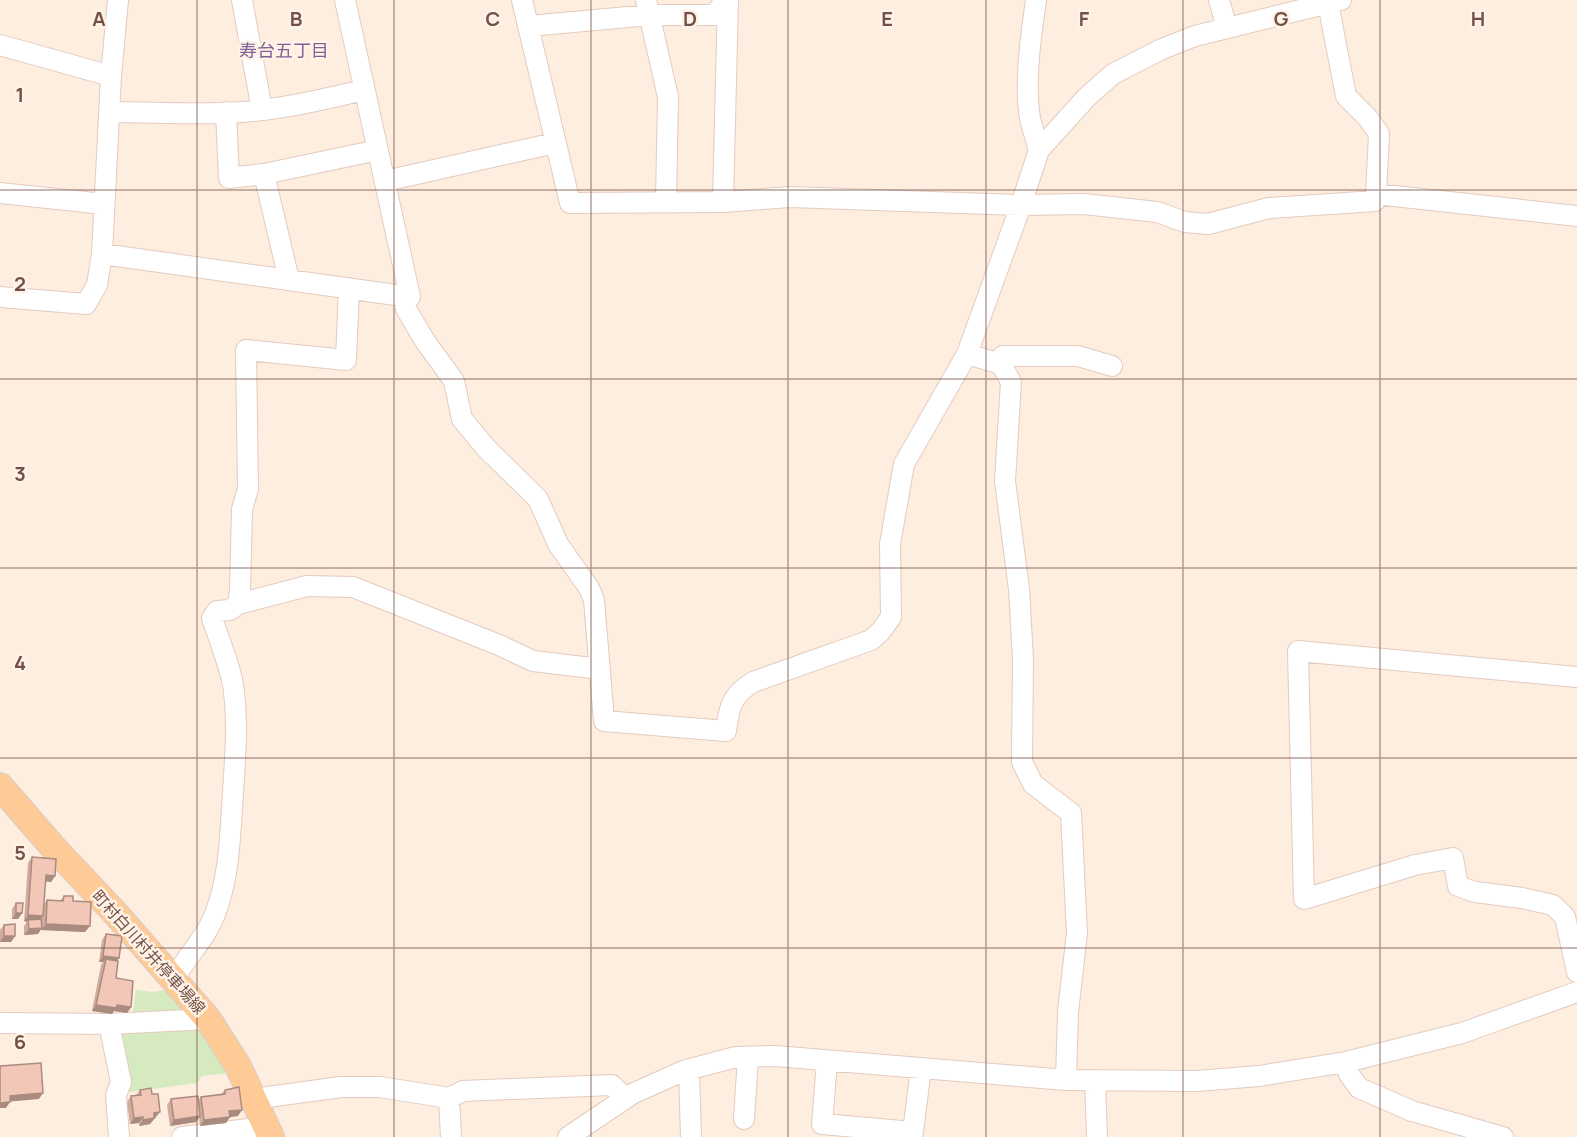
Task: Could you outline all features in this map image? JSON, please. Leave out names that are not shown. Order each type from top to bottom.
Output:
[{"type":"main road","name":"町村白川村井停車場線","points":[[0,786],[52,846],[117,914],[208,1019],[238,1066],[269,1132]]},
{"type":"street","points":[[0,297],[86,304],[97,285],[102,254],[111,76],[118,0]]},
{"type":"street","points":[[242,0],[262,110]]},
{"type":"street","points":[[102,254],[410,297],[345,0]]},
{"type":"street","points":[[522,0],[570,203],[723,202],[790,197],[1021,206],[1084,204],[1157,212],[1185,222],[1208,224],[1269,208],[1375,201]]},
{"type":"street","points":[[529,26],[648,7],[715,15],[727,0]]},
{"type":"street","points":[[723,202],[727,0]]},
{"type":"street","points":[[1036,0],[1030,49],[1029,88],[1030,117],[1038,150]]},
{"type":"street","points":[[1219,0],[1227,28]]},
{"type":"street","points":[[405,297],[406,309],[425,341],[454,381],[462,418],[486,448],[538,499],[558,544],[590,588],[594,600],[604,721],[726,731],[728,711],[738,691],[753,682],[871,640],[891,617],[890,543],[904,464],[967,354],[1021,206],[1038,150],[1087,97],[1113,75],[1162,49],[1195,36],[1335,2],[1346,96],[1368,118],[1379,134],[1376,194],[1577,216]]},
{"type":"street","points":[[648,7],[668,97],[666,202]]},
{"type":"street","points":[[0,45],[111,76]]},
{"type":"street","points":[[110,112],[262,110],[316,102],[363,90]]},
{"type":"street","points":[[226,112],[229,178],[264,174],[378,150]]},
{"type":"street","points":[[385,181],[555,143]]},
{"type":"street","points":[[264,174],[289,280]]},
{"type":"street","points":[[0,193],[104,204]]},
{"type":"street","points":[[238,604],[242,509],[248,489],[246,350],[346,360],[349,288]]},
{"type":"street","points":[[967,354],[1001,364]]},
{"type":"street","points":[[1066,1080],[1068,1012],[1077,933],[1071,813],[1033,784],[1022,762],[1023,659],[1019,589],[1005,481],[1011,382],[1001,364],[1003,356],[1078,356],[1112,366]]},
{"type":"street","points":[[174,980],[180,967],[202,940],[210,924],[225,884],[228,862],[237,734],[234,690],[212,618],[217,612],[230,610],[238,604],[307,586],[353,587],[499,645],[532,661],[600,669]]},
{"type":"street","points":[[1577,677],[1298,651],[1304,899],[1415,865],[1453,858],[1458,886],[1475,892],[1522,898],[1552,905],[1565,917],[1577,972]]},
{"type":"street","points":[[568,1137],[625,1098],[689,1070],[736,1057],[775,1056],[1066,1080],[1197,1082],[1259,1076],[1346,1062],[1462,1033],[1577,992]]},
{"type":"street","points":[[0,1023],[109,1024],[208,1019]]},
{"type":"street","points":[[109,1024],[121,1082],[116,1095],[118,1137]]},
{"type":"street","points":[[744,1119],[748,1057]]},
{"type":"street","points":[[827,1061],[822,1125],[913,1132],[921,1068]]},
{"type":"street","points":[[1346,1062],[1349,1074],[1359,1088],[1412,1111],[1503,1137]]},
{"type":"street","points":[[689,1070],[691,1137]]},
{"type":"street","points":[[1095,1081],[1097,1137]]},
{"type":"street","points":[[253,1099],[340,1087],[370,1087],[449,1098],[463,1091],[612,1085],[625,1098]]},
{"type":"street","points":[[449,1098],[451,1137]]},
{"type":"street","points":[[182,1137],[269,1132]]},
{"type":"green space","points":[[136,990],[152,992],[167,990],[191,1015],[132,1019]]},
{"type":"green space","points":[[200,1024],[228,1073],[202,1076],[197,1083],[122,1093],[118,1028]]},
{"type":"building","points":[[32,857],[56,859],[55,876],[46,875],[43,916],[28,915]]},
{"type":"building","points":[[64,896],[73,896],[73,901],[91,902],[90,926],[46,924],[47,900],[63,901]]},
{"type":"building","points":[[16,903],[23,903],[22,913],[16,913]]},
{"type":"building","points":[[41,919],[42,928],[29,929],[28,920]]},
{"type":"building","points":[[15,924],[15,936],[4,936],[4,925]]},
{"type":"building","points":[[106,934],[122,936],[119,958],[103,956]]},
{"type":"building","points":[[106,959],[118,961],[116,978],[133,981],[131,1007],[117,1005],[116,1008],[96,1005]]},
{"type":"building","points":[[41,1063],[43,1093],[10,1096],[10,1102],[0,1103],[0,1066]]},
{"type":"building","points":[[239,1087],[242,1110],[229,1111],[230,1117],[204,1120],[201,1097],[225,1094],[225,1090]]},
{"type":"building","points":[[151,1088],[152,1094],[158,1094],[160,1112],[154,1113],[154,1118],[143,1120],[143,1117],[134,1118],[131,1096],[141,1095],[140,1090]]},
{"type":"building","points":[[198,1096],[200,1116],[174,1120],[171,1099]]},
{"type":"district","name":"寿台五丁目","points":[[284,50]]}]
